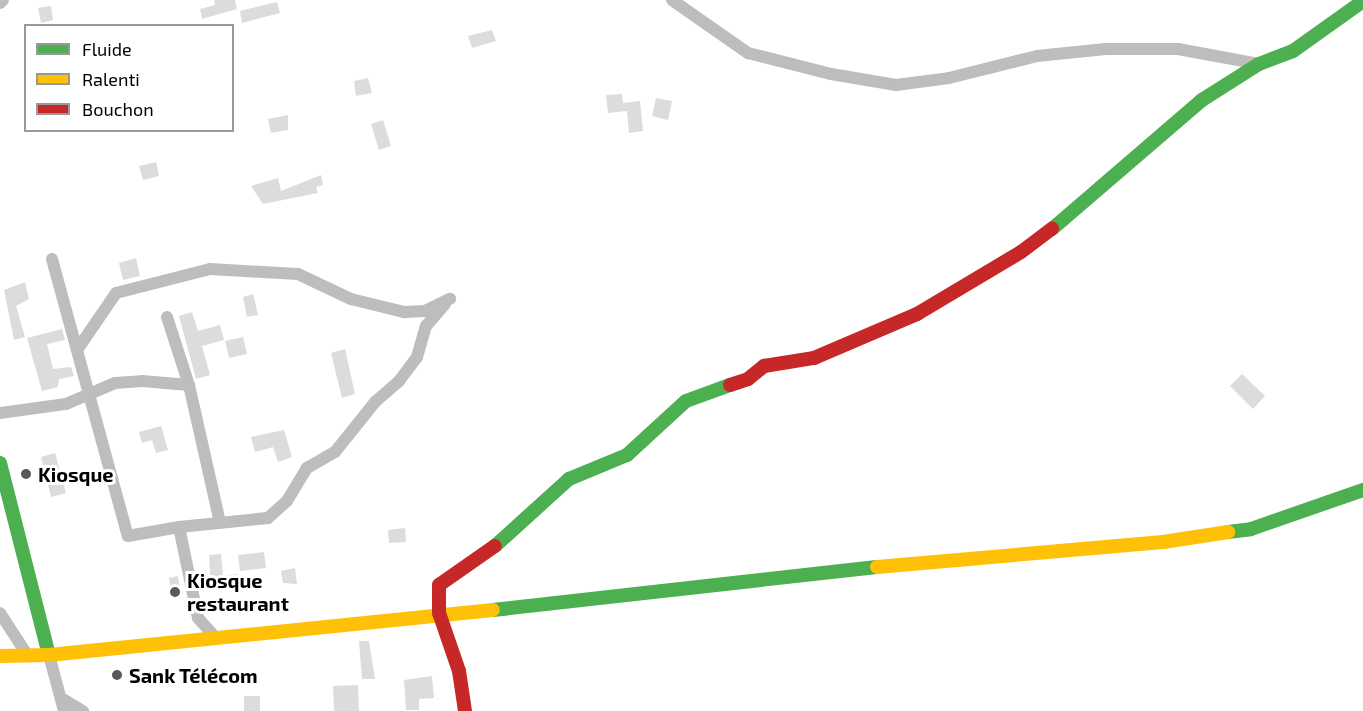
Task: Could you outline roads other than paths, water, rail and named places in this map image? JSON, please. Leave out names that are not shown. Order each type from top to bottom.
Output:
[{"type":"street","points":[[672,0],[748,53],[831,74],[896,85],[949,78],[1037,56],[1106,49],[1179,49],[1259,64]]},
{"type":"street","points":[[465,711],[459,671],[439,613],[439,585],[502,541],[569,479],[627,455],[686,401],[748,379],[764,366],[814,358],[917,314],[950,296],[1030,245],[1084,205],[1108,177],[1202,100],[1259,64],[1293,51],[1363,1]]},
{"type":"street","points":[[52,259],[128,536],[178,527],[268,518],[287,501],[307,468],[335,452],[375,402],[399,381],[417,357],[426,326],[450,299],[425,311],[404,312],[351,299],[298,274],[210,269],[117,292],[77,350]]},
{"type":"street","points":[[167,317],[189,385],[220,523]]},
{"type":"street","points":[[0,413],[66,404],[115,383],[142,381],[189,385]]},
{"type":"street","points":[[0,463],[62,705],[83,711]]},
{"type":"street","points":[[0,656],[49,655],[439,613],[826,576],[975,556],[1163,542],[1251,529],[1363,490]]},
{"type":"street","points":[[178,527],[198,618],[214,637]]},
{"type":"street","points":[[0,613],[28,656]]},
{"type":"place","name":"Kiosque","points":[[26,474]]},
{"type":"place","name":"Kiosque restaurant","points":[[175,592]]},
{"type":"place","name":"Sank Télécom","points":[[117,675]]}]
